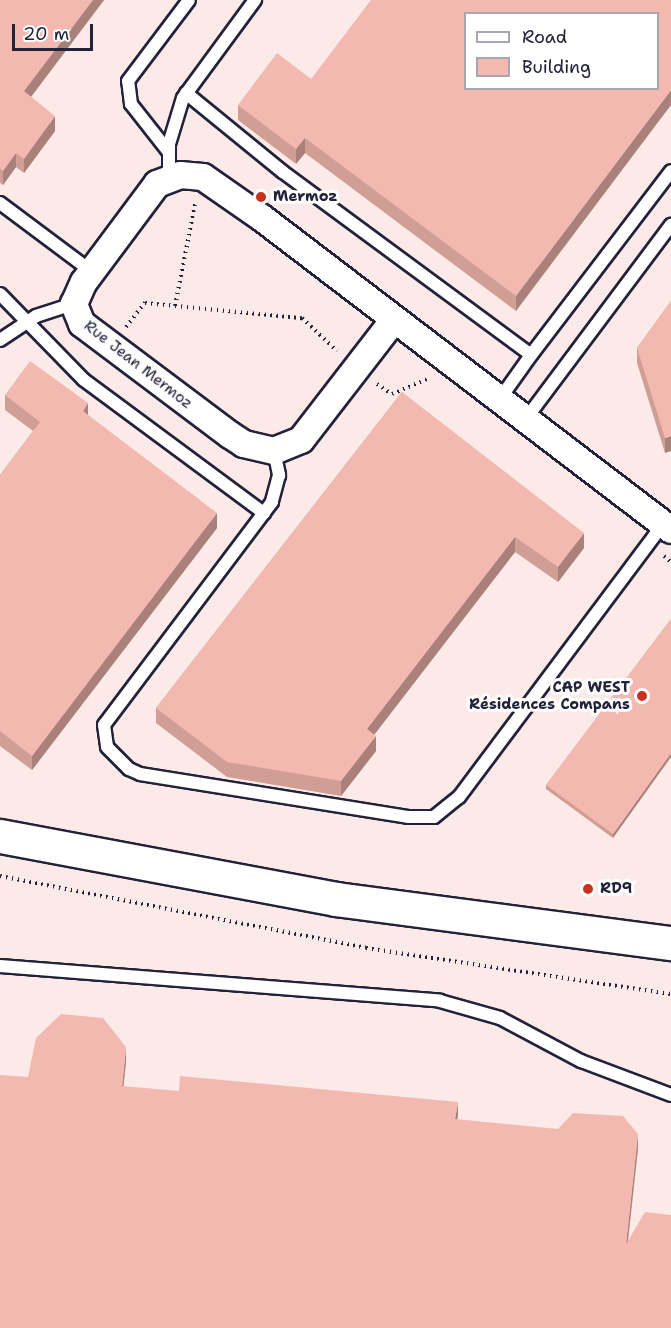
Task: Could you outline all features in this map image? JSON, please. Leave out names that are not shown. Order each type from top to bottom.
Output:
[{"type":"main road","points":[[0,836],[336,899],[522,926],[600,932],[671,943]]},
{"type":"main road","points":[[600,932],[671,928]]},
{"type":"street","points":[[169,164],[203,177],[229,193],[393,321],[667,527]]},
{"type":"street","name":"Rue Jean Mermoz","points":[[169,164],[91,272],[74,304],[82,324],[243,444],[274,451]]},
{"type":"street","points":[[274,451],[301,440],[393,321]]},
{"type":"lane","points":[[169,164],[141,121],[127,92],[134,72],[189,0]]},
{"type":"lane","points":[[169,164],[176,114],[186,93],[255,0]]},
{"type":"lane","points":[[186,93],[274,165],[531,356]]},
{"type":"lane","points":[[499,400],[671,171]]},
{"type":"lane","points":[[0,203],[91,272]]},
{"type":"lane","points":[[525,420],[671,225]]},
{"type":"lane","points":[[0,294],[24,323],[84,380],[264,513]]},
{"type":"lane","points":[[0,340],[24,323],[74,304]]},
{"type":"lane","points":[[274,451],[277,489],[264,513],[104,725],[107,747],[129,769],[140,774],[408,817],[435,817],[459,797],[647,544],[667,527]]},
{"type":"lane","points":[[0,966],[440,1001],[500,1018],[581,1061],[671,1095]]},
{"type":"path","points":[[176,306],[195,203],[218,208],[229,193]]},
{"type":"path","points":[[110,345],[145,303],[302,318],[355,369],[392,394],[425,377],[434,384]]},
{"type":"path","points":[[647,544],[671,562]]},
{"type":"path","points":[[0,876],[366,948],[671,994]]},
{"type":"shaded area","points":[[0,0],[671,0],[671,1328],[0,1328]]},
{"type":"building","points":[[0,0],[93,0],[24,91],[55,116],[24,159],[16,153],[3,171],[0,168]]},
{"type":"building","points":[[371,0],[671,0],[671,90],[516,296],[305,138],[296,149],[238,105],[277,53],[311,79]]},
{"type":"building","points":[[671,301],[671,436],[665,438],[637,348]]},
{"type":"building","points":[[30,361],[88,403],[83,411],[217,513],[32,756],[0,731],[0,475],[40,422],[5,395]]},
{"type":"building","points":[[402,392],[584,533],[558,567],[515,537],[367,729],[376,736],[341,781],[227,762],[156,708]]},
{"type":"building","name":"CAP WEST Résidences Compans","points":[[671,619],[671,753],[613,834],[546,785]]},
{"type":"building","points":[[61,1014],[103,1018],[126,1047],[122,1086],[179,1091],[180,1076],[458,1102],[455,1119],[558,1129],[573,1113],[623,1116],[638,1134],[626,1244],[645,1212],[671,1215],[671,1328],[0,1328],[0,1075],[28,1077],[36,1038]]},
{"type":"place","name":"Mermoz","points":[[261,197]]},
{"type":"place","name":"CAP WEST Résidences Compans","points":[[642,696]]},
{"type":"place","name":"RD9","points":[[588,889]]}]
